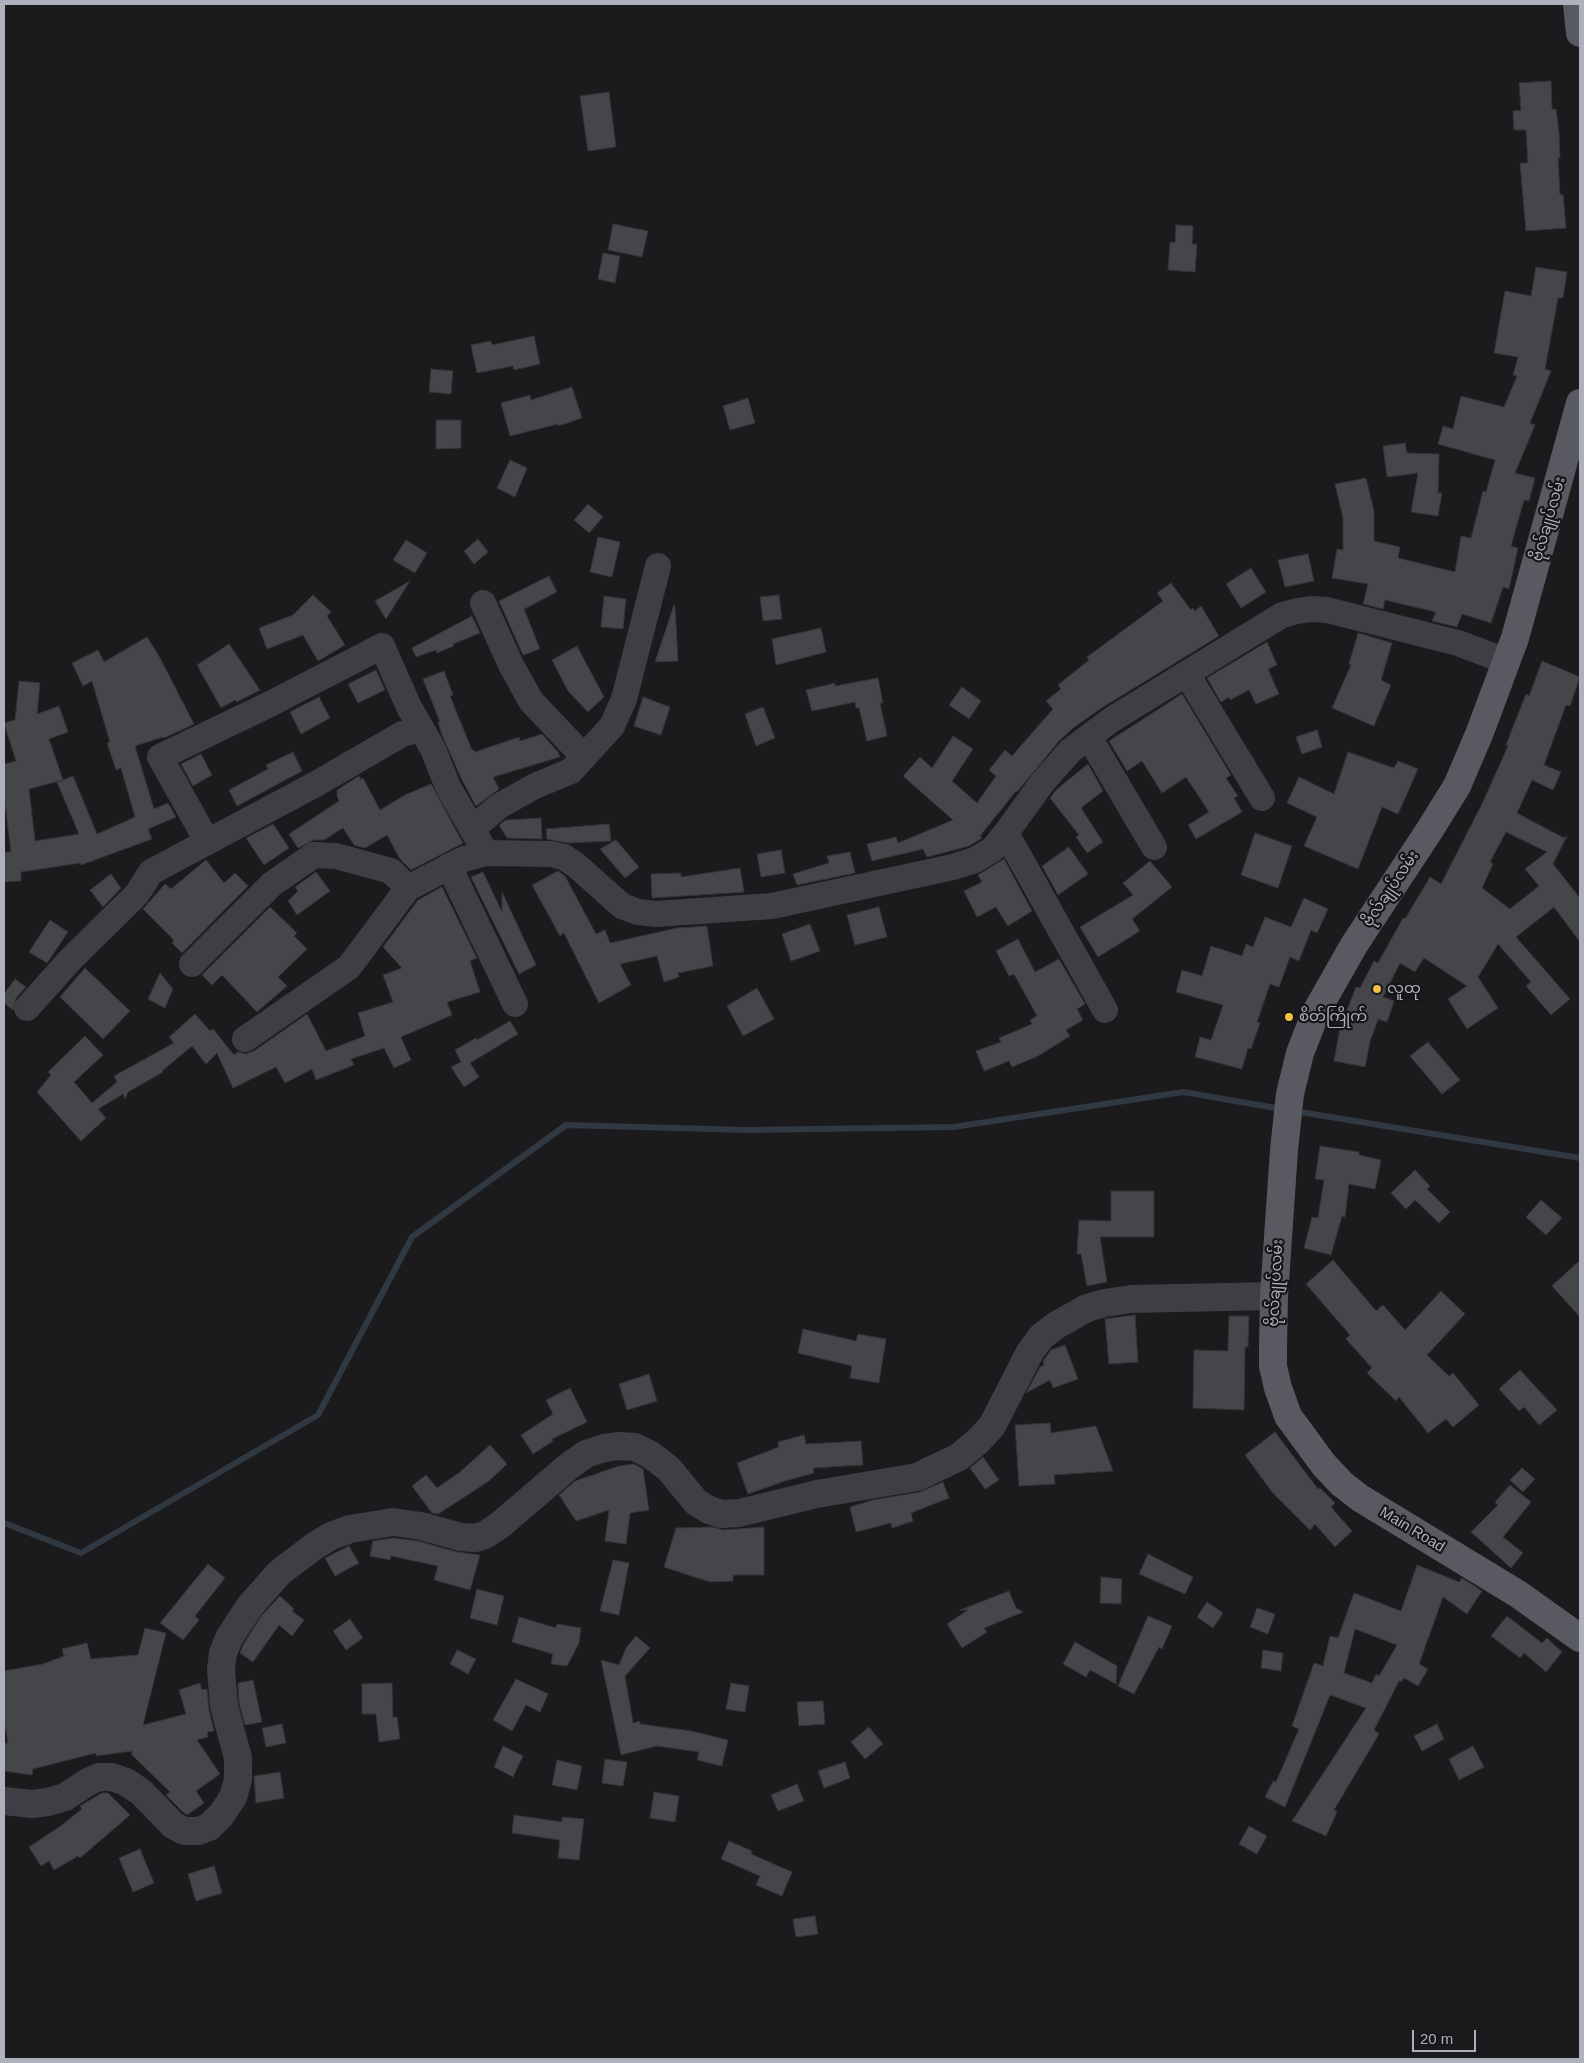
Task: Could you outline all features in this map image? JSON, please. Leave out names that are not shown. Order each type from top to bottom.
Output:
[{"type":"main road","points":[[1577,4],[1580,33]]},
{"type":"main road","name":"ဗိုလ်‌ချုပ်‌လမ်း","points":[[1278,1388],[1273,1366],[1274,1296],[1290,1094],[1300,1053],[1316,1012],[1354,945],[1457,786],[1480,732],[1506,661],[1562,474],[1580,403]]},
{"type":"main road","name":"Main Road","points":[[1278,1388],[1288,1416],[1324,1465],[1342,1484],[1360,1498],[1518,1594],[1580,1638]]},
{"type":"street","points":[[472,829],[499,806],[535,786],[571,771],[612,726],[624,699],[658,566]]},
{"type":"street","points":[[483,603],[511,665],[531,702],[584,757]]},
{"type":"street","points":[[245,1039],[349,967],[408,888],[464,859],[486,853],[551,854],[564,857],[577,866],[622,906],[638,912],[656,914],[772,906],[953,867],[976,860],[1006,833],[1042,783],[1070,751],[1111,720],[1282,615],[1311,609],[1328,610],[1458,643],[1506,661]]},
{"type":"street","points":[[207,841],[160,757],[270,704],[382,646],[409,707],[433,749],[448,787],[486,853]]},
{"type":"street","points":[[1187,674],[1262,798]]},
{"type":"street","points":[[28,1008],[71,959],[137,894],[151,872],[316,784],[402,734],[421,728]]},
{"type":"street","points":[[1089,736],[1154,847]]},
{"type":"street","points":[[1006,833],[1105,1010]]},
{"type":"street","points":[[192,964],[272,884],[314,855],[336,856],[391,871],[408,888]]},
{"type":"street","points":[[449,866],[515,1004]]},
{"type":"street","points":[[4,1801],[32,1804],[48,1802],[65,1797],[88,1782],[99,1778],[112,1777],[126,1782],[141,1792],[173,1825],[184,1831],[198,1831],[209,1827],[222,1814],[233,1797],[238,1780],[238,1758],[224,1706],[221,1669],[223,1653],[229,1638],[250,1606],[279,1573],[331,1536],[350,1529],[393,1522],[421,1526],[461,1537],[474,1538],[485,1535],[500,1526],[569,1466],[586,1454],[604,1448],[619,1446],[635,1447],[651,1455],[669,1469],[696,1502],[708,1510],[722,1514],[739,1513],[817,1494],[917,1477],[959,1457],[978,1441],[992,1426],[1030,1352],[1041,1337],[1055,1326],[1087,1308],[1105,1302],[1131,1299],[1274,1296]]},
{"type":"building","points":[[1551,81],[1552,109],[1556,109],[1559,133],[1560,195],[1563,194],[1566,228],[1526,231],[1520,163],[1528,163],[1526,130],[1514,130],[1513,111],[1521,110],[1519,83]]},
{"type":"building","points":[[609,92],[616,147],[588,151],[580,96]]},
{"type":"building","points":[[613,224],[648,231],[642,257],[608,250]]},
{"type":"building","points":[[1176,225],[1193,226],[1192,244],[1197,244],[1195,272],[1168,270],[1170,242],[1175,243]]},
{"type":"building","points":[[603,253],[620,256],[615,283],[598,279]]},
{"type":"building","points":[[1536,267],[1567,272],[1563,298],[1558,298],[1545,369],[1551,371],[1530,423],[1535,425],[1515,473],[1535,478],[1529,501],[1524,500],[1511,546],[1518,548],[1509,589],[1503,587],[1491,623],[1462,614],[1457,627],[1432,621],[1436,612],[1385,600],[1383,609],[1363,604],[1368,584],[1332,578],[1337,549],[1343,550],[1343,518],[1335,484],[1366,478],[1374,511],[1374,541],[1400,547],[1398,558],[1455,572],[1461,536],[1471,538],[1483,491],[1486,492],[1495,460],[1438,444],[1443,426],[1453,429],[1461,396],[1504,407],[1517,376],[1513,375],[1518,357],[1494,353],[1505,291],[1531,296]]},
{"type":"building","points":[[534,336],[540,364],[514,370],[513,366],[477,373],[471,345],[491,341],[492,345]]},
{"type":"building","points":[[431,369],[453,371],[451,394],[429,392]]},
{"type":"building","points":[[572,387],[582,418],[558,426],[558,424],[510,436],[501,403],[530,395],[531,400]]},
{"type":"building","points":[[748,398],[755,423],[730,430],[723,406]]},
{"type":"building","points":[[436,420],[461,420],[461,448],[436,449]]},
{"type":"building","points":[[1405,443],[1407,453],[1439,454],[1438,493],[1442,493],[1438,516],[1411,512],[1418,473],[1387,477],[1383,446]]},
{"type":"building","points":[[510,460],[527,468],[515,497],[497,488]]},
{"type":"building","points":[[588,504],[603,517],[589,533],[574,520]]},
{"type":"building","points":[[598,537],[620,542],[612,577],[590,572]]},
{"type":"building","points":[[478,539],[488,552],[474,564],[464,551]]},
{"type":"building","points":[[406,540],[427,553],[415,573],[393,560]]},
{"type":"building","points":[[1308,554],[1314,581],[1285,587],[1278,560]]},
{"type":"building","points":[[1251,568],[1266,592],[1241,608],[1226,584]]},
{"type":"building","points":[[549,576],[557,592],[524,609],[540,649],[523,655],[499,601]]},
{"type":"building","points":[[410,581],[386,619],[375,601]]},
{"type":"building","points":[[1171,583],[1191,610],[1193,608],[1195,611],[1201,606],[1219,636],[1103,707],[1073,728],[1059,741],[1016,791],[980,836],[982,838],[969,846],[927,857],[923,849],[872,861],[867,844],[896,837],[898,843],[953,820],[903,776],[920,757],[932,768],[953,736],[973,749],[952,781],[977,803],[996,776],[989,770],[1005,750],[1012,756],[1053,709],[1046,701],[1061,689],[1058,685],[1089,660],[1087,657],[1163,601],[1157,593]]},
{"type":"building","points":[[313,595],[331,612],[327,616],[345,645],[318,661],[303,635],[267,649],[259,628],[293,615]]},
{"type":"building","points":[[779,595],[782,619],[763,621],[760,597]]},
{"type":"building","points":[[604,596],[626,599],[623,629],[601,627]]},
{"type":"building","points":[[674,605],[678,661],[655,662]]},
{"type":"building","points":[[472,616],[480,633],[437,653],[436,650],[416,657],[412,648]]},
{"type":"building","points":[[821,628],[826,652],[776,665],[772,639]]},
{"type":"building","points":[[1358,633],[1392,643],[1381,680],[1391,685],[1374,726],[1332,708],[1351,665],[1349,664]]},
{"type":"building","points":[[147,637],[159,656],[194,724],[164,738],[135,746],[154,809],[168,803],[176,817],[148,829],[152,839],[81,865],[80,863],[21,872],[21,881],[4,882],[4,852],[11,852],[4,795],[4,764],[16,761],[4,723],[15,720],[19,681],[40,683],[37,714],[59,706],[68,732],[49,739],[63,780],[73,776],[97,834],[135,817],[121,768],[116,770],[107,743],[110,742],[92,681],[83,686],[72,663],[98,650],[104,662]],"holes":[[[57,782],[79,834],[35,841],[29,789]]]},
{"type":"building","points":[[1267,642],[1277,665],[1268,669],[1279,694],[1256,704],[1249,690],[1230,700],[1229,697],[1221,702],[1207,678]]},
{"type":"building","points":[[229,644],[260,690],[221,708],[197,665]]},
{"type":"building","points":[[577,646],[604,697],[588,712],[568,691],[552,660]]},
{"type":"building","points":[[1542,661],[1580,677],[1570,706],[1566,705],[1544,765],[1561,772],[1553,790],[1532,780],[1517,813],[1564,838],[1567,836],[1553,864],[1580,898],[1580,942],[1554,907],[1516,937],[1570,999],[1551,1015],[1526,986],[1531,982],[1498,944],[1478,977],[1498,1008],[1467,1029],[1448,999],[1467,986],[1424,958],[1415,972],[1400,963],[1383,997],[1394,1001],[1387,1022],[1378,1019],[1371,1037],[1365,1067],[1334,1061],[1340,1028],[1356,987],[1360,988],[1374,961],[1378,963],[1403,918],[1405,919],[1430,877],[1441,884],[1483,802],[1508,746],[1506,745],[1526,694],[1529,696]],"holes":[[[1506,832],[1547,852],[1525,869],[1539,886],[1510,909],[1482,888],[1493,864],[1490,862]]]},
{"type":"building","points":[[376,670],[385,690],[358,703],[348,684]]},
{"type":"building","points":[[444,671],[453,695],[450,696],[472,750],[475,752],[519,737],[520,741],[542,734],[558,752],[560,757],[493,777],[499,789],[476,806],[442,735],[438,722],[440,722],[423,679]]},
{"type":"building","points":[[878,678],[883,703],[880,703],[887,736],[867,741],[859,708],[856,708],[855,702],[812,711],[806,690],[835,683],[835,686]]},
{"type":"building","points":[[962,687],[981,701],[969,719],[949,705]]},
{"type":"building","points":[[1182,694],[1231,775],[1226,778],[1238,796],[1234,798],[1242,812],[1196,839],[1188,825],[1209,812],[1186,777],[1162,793],[1142,761],[1127,771],[1109,741]]},
{"type":"building","points":[[319,697],[330,718],[301,734],[290,712]]},
{"type":"building","points":[[643,697],[670,707],[661,735],[634,726]]},
{"type":"building","points":[[763,707],[775,738],[756,746],[745,714]]},
{"type":"building","points":[[1317,730],[1322,747],[1302,754],[1296,737]]},
{"type":"building","points":[[293,752],[302,771],[237,806],[229,790],[268,769],[266,765]]},
{"type":"building","points":[[1348,752],[1394,768],[1398,761],[1418,769],[1398,814],[1382,807],[1358,869],[1304,846],[1317,817],[1287,803],[1299,777],[1334,794]]},
{"type":"building","points":[[201,754],[212,775],[193,786],[181,764]]},
{"type":"building","points":[[1088,764],[1103,791],[1081,808],[1103,842],[1087,853],[1076,837],[1079,835],[1050,798],[1057,789]]},
{"type":"building","points":[[359,776],[361,780],[363,778],[380,810],[405,795],[431,784],[463,843],[411,870],[400,859],[387,835],[365,848],[354,845],[343,828],[324,840],[314,840],[298,848],[289,834],[339,801],[337,790]]},
{"type":"building","points":[[541,818],[542,839],[507,838],[499,825],[506,820]]},
{"type":"building","points":[[273,824],[289,848],[264,865],[246,838]]},
{"type":"building","points":[[609,824],[611,841],[568,843],[547,839],[546,829]]},
{"type":"building","points":[[1255,833],[1292,846],[1278,888],[1241,875]]},
{"type":"building","points":[[616,840],[639,867],[625,878],[600,849]]},
{"type":"building","points":[[1069,847],[1088,874],[1058,895],[1042,866]]},
{"type":"building","points":[[781,850],[785,873],[761,877],[757,854]]},
{"type":"building","points":[[850,852],[855,873],[797,885],[793,874],[829,863],[827,856]]},
{"type":"building","points":[[1004,859],[1032,911],[1008,926],[996,907],[977,917],[964,891],[982,882],[978,875]]},
{"type":"building","points":[[206,860],[224,883],[235,873],[248,886],[182,953],[172,943],[174,940],[143,909],[165,884],[171,889]]},
{"type":"building","points":[[1150,861],[1172,887],[1132,919],[1140,931],[1098,957],[1080,927],[1133,895],[1123,883]]},
{"type":"building","points":[[740,868],[744,892],[652,898],[651,874],[681,873],[681,877]]},
{"type":"building","points":[[558,871],[565,876],[596,934],[605,930],[610,943],[677,928],[707,926],[713,966],[678,973],[679,977],[664,982],[657,956],[620,964],[631,985],[599,1003],[564,933],[560,936],[532,885]]},
{"type":"building","points":[[316,872],[330,891],[297,915],[288,901],[298,891],[295,887]]},
{"type":"building","points":[[483,872],[502,912],[502,892],[536,965],[519,974],[471,877]]},
{"type":"building","points":[[111,874],[121,888],[103,907],[90,890]]},
{"type":"building","points":[[442,887],[477,958],[470,961],[480,992],[447,1002],[452,1015],[401,1037],[411,1060],[394,1068],[384,1048],[351,1059],[354,1065],[316,1080],[312,1069],[285,1083],[276,1067],[233,1088],[217,1053],[206,1064],[192,1046],[163,1072],[128,1092],[125,1099],[123,1094],[98,1109],[106,1118],[81,1141],[37,1092],[51,1075],[48,1072],[85,1036],[103,1055],[74,1082],[92,1103],[117,1082],[114,1076],[174,1043],[169,1037],[195,1014],[210,1031],[213,1029],[234,1055],[238,1052],[246,1054],[254,1051],[307,1014],[326,1051],[365,1036],[358,1013],[393,1002],[383,975],[402,968],[383,947],[418,900]]},
{"type":"building","points":[[1304,898],[1328,909],[1317,933],[1311,930],[1299,961],[1290,957],[1279,987],[1270,984],[1257,1022],[1260,1023],[1251,1049],[1248,1048],[1242,1069],[1195,1057],[1200,1037],[1211,1040],[1223,1005],[1176,992],[1182,970],[1202,976],[1211,946],[1242,956],[1246,944],[1253,947],[1265,917],[1291,927]]},
{"type":"building","points":[[270,907],[297,933],[294,936],[307,949],[278,977],[287,986],[257,1012],[222,975],[212,985],[202,975]]},
{"type":"building","points":[[879,907],[887,937],[855,945],[847,915]]},
{"type":"building","points":[[50,920],[68,932],[47,963],[29,952]]},
{"type":"building","points":[[810,924],[820,951],[791,961],[782,934]]},
{"type":"building","points":[[1018,939],[1035,972],[1059,959],[1085,1004],[1077,1009],[1083,1020],[1066,1030],[1070,1036],[1038,1056],[1012,1067],[1009,1061],[984,1071],[976,1051],[1001,1042],[999,1038],[1032,1024],[1030,1020],[1037,1016],[1014,974],[1009,976],[996,951]]},
{"type":"building","points":[[85,968],[130,1011],[103,1039],[60,997]]},
{"type":"building","points":[[160,973],[173,989],[165,1008],[148,999]]},
{"type":"building","points":[[15,979],[26,987],[16,998],[13,1010],[4,1003],[4,994]]},
{"type":"building","points":[[757,988],[774,1019],[743,1036],[727,1006]]},
{"type":"building","points":[[510,1021],[518,1034],[470,1063],[479,1077],[464,1087],[451,1067],[461,1062],[455,1050]]},
{"type":"building","points":[[1428,1042],[1460,1080],[1442,1094],[1410,1056]]},
{"type":"building","points":[[1320,1146],[1359,1152],[1359,1155],[1381,1160],[1375,1189],[1349,1184],[1345,1217],[1342,1216],[1331,1255],[1304,1248],[1312,1217],[1318,1218],[1324,1180],[1315,1179]]},
{"type":"building","points":[[1415,1170],[1430,1186],[1427,1189],[1450,1212],[1439,1223],[1415,1200],[1406,1209],[1391,1193]]},
{"type":"building","points":[[1111,1191],[1154,1191],[1154,1237],[1100,1237],[1107,1282],[1087,1286],[1081,1254],[1077,1254],[1079,1220],[1111,1221]]},
{"type":"building","points":[[1541,1200],[1562,1218],[1546,1235],[1526,1217]]},
{"type":"building","points":[[1333,1260],[1376,1311],[1383,1305],[1405,1330],[1441,1291],[1465,1314],[1427,1355],[1449,1376],[1453,1373],[1479,1405],[1453,1427],[1446,1419],[1428,1433],[1399,1397],[1396,1401],[1367,1373],[1372,1368],[1346,1339],[1350,1335],[1306,1284]]},
{"type":"building","points":[[1580,1260],[1580,1317],[1552,1286]]},
{"type":"building","points":[[1135,1315],[1138,1362],[1109,1364],[1105,1319]]},
{"type":"building","points":[[1229,1316],[1249,1316],[1248,1347],[1245,1347],[1244,1410],[1193,1408],[1194,1350],[1228,1351]]},
{"type":"building","points":[[803,1329],[856,1341],[858,1334],[886,1339],[879,1383],[850,1378],[852,1366],[798,1353]]},
{"type":"building","points":[[1065,1345],[1078,1379],[1053,1388],[1050,1380],[1026,1393],[1051,1350]]},
{"type":"building","points":[[1520,1370],[1557,1410],[1539,1425],[1524,1407],[1519,1411],[1499,1389]]},
{"type":"building","points":[[649,1374],[657,1401],[627,1410],[619,1384]]},
{"type":"building","points":[[570,1388],[587,1422],[552,1439],[553,1441],[533,1454],[521,1435],[553,1414],[546,1400]]},
{"type":"building","points":[[1050,1423],[1051,1433],[1096,1426],[1113,1471],[1054,1475],[1055,1484],[1019,1486],[1015,1425]]},
{"type":"building","points":[[1275,1432],[1318,1489],[1320,1488],[1335,1503],[1331,1507],[1352,1531],[1335,1547],[1315,1524],[1310,1530],[1272,1492],[1245,1455]]},
{"type":"building","points":[[804,1435],[806,1444],[861,1441],[863,1465],[813,1468],[814,1473],[748,1494],[737,1463],[779,1447],[778,1442]]},
{"type":"building","points":[[490,1445],[507,1464],[489,1481],[438,1514],[432,1513],[412,1486],[426,1475],[437,1488],[460,1472]]},
{"type":"building","points":[[983,1457],[999,1480],[985,1489],[970,1468]]},
{"type":"building","points":[[634,1464],[643,1469],[649,1510],[630,1513],[626,1544],[605,1541],[609,1510],[576,1521],[559,1495],[575,1481],[619,1466]]},
{"type":"building","points":[[1522,1468],[1535,1479],[1523,1492],[1510,1480]]},
{"type":"building","points":[[943,1482],[949,1498],[911,1513],[913,1521],[892,1528],[891,1523],[856,1532],[850,1507],[873,1500],[920,1492]]},
{"type":"building","points":[[1510,1485],[1531,1502],[1503,1537],[1523,1553],[1511,1568],[1471,1532],[1498,1505],[1495,1502]]},
{"type":"building","points":[[713,1527],[723,1530],[764,1527],[764,1575],[733,1575],[733,1581],[710,1582],[664,1567],[676,1528]]},
{"type":"building","points":[[393,1538],[418,1541],[457,1552],[480,1555],[470,1590],[434,1580],[438,1566],[391,1556],[390,1560],[370,1556],[373,1541]]},
{"type":"building","points":[[349,1546],[359,1563],[335,1576],[325,1558]]},
{"type":"building","points":[[1148,1554],[1193,1577],[1185,1594],[1139,1574]]},
{"type":"building","points":[[613,1560],[629,1563],[619,1615],[600,1611]]},
{"type":"building","points":[[208,1564],[225,1578],[195,1616],[199,1620],[183,1640],[160,1623]]},
{"type":"building","points":[[1417,1565],[1459,1582],[1462,1578],[1482,1591],[1467,1614],[1443,1597],[1419,1664],[1428,1669],[1418,1686],[1404,1678],[1401,1682],[1399,1681],[1374,1730],[1379,1734],[1334,1810],[1337,1812],[1326,1836],[1292,1821],[1366,1708],[1330,1695],[1285,1807],[1265,1797],[1273,1781],[1276,1782],[1299,1729],[1292,1726],[1314,1663],[1323,1666],[1330,1636],[1338,1638],[1354,1593],[1401,1611]],"holes":[[[1355,1629],[1397,1645],[1379,1676],[1376,1674],[1372,1683],[1344,1673]]]},
{"type":"building","points":[[1101,1577],[1122,1579],[1121,1604],[1100,1603]]},
{"type":"building","points":[[477,1589],[504,1596],[497,1625],[470,1618]]},
{"type":"building","points":[[1009,1591],[1016,1608],[1023,1612],[984,1628],[987,1632],[962,1648],[947,1624],[968,1610],[960,1610]]},
{"type":"building","points":[[280,1596],[294,1609],[292,1611],[304,1620],[292,1636],[279,1625],[253,1662],[240,1653],[243,1645],[262,1615]]},
{"type":"building","points":[[1207,1602],[1223,1613],[1213,1628],[1197,1617]]},
{"type":"building","points":[[1257,1608],[1275,1614],[1268,1634],[1250,1627]]},
{"type":"building","points":[[1148,1616],[1172,1626],[1162,1649],[1159,1647],[1134,1694],[1118,1686]]},
{"type":"building","points":[[1507,1616],[1542,1643],[1547,1638],[1562,1652],[1546,1672],[1524,1653],[1520,1658],[1491,1636]]},
{"type":"building","points":[[519,1617],[556,1628],[557,1624],[581,1628],[579,1643],[567,1666],[551,1664],[553,1654],[512,1642]]},
{"type":"building","points":[[350,1619],[363,1638],[346,1650],[333,1631]]},
{"type":"building","points":[[145,1628],[166,1633],[143,1725],[186,1714],[179,1690],[200,1683],[202,1690],[207,1689],[214,1731],[207,1732],[208,1737],[197,1740],[220,1774],[196,1791],[204,1803],[187,1815],[166,1795],[170,1792],[131,1754],[133,1751],[96,1756],[96,1753],[33,1769],[32,1775],[4,1771],[4,1743],[8,1743],[4,1720],[4,1671],[43,1664],[64,1656],[62,1649],[87,1643],[91,1659],[138,1655]]},
{"type":"building","points":[[636,1636],[650,1648],[625,1676],[633,1723],[640,1721],[640,1724],[691,1731],[728,1740],[722,1766],[697,1760],[699,1752],[657,1746],[621,1755],[601,1660],[619,1665],[626,1648]]},
{"type":"building","points":[[1075,1642],[1117,1666],[1116,1684],[1090,1670],[1086,1677],[1063,1664]]},
{"type":"building","points":[[457,1650],[476,1659],[468,1674],[450,1664]]},
{"type":"building","points":[[1263,1650],[1283,1653],[1281,1671],[1261,1668]]},
{"type":"building","points":[[516,1679],[548,1694],[540,1712],[526,1705],[512,1731],[493,1720]]},
{"type":"building","points":[[253,1680],[262,1722],[245,1725],[239,1703],[238,1683]]},
{"type":"building","points":[[392,1683],[393,1717],[397,1717],[400,1739],[379,1742],[376,1714],[362,1714],[362,1684]]},
{"type":"building","points":[[731,1683],[749,1686],[745,1712],[726,1709]]},
{"type":"building","points":[[823,1701],[825,1724],[799,1726],[797,1702]]},
{"type":"building","points":[[282,1724],[286,1743],[266,1747],[262,1728]]},
{"type":"building","points":[[1437,1724],[1444,1739],[1422,1751],[1414,1736]]},
{"type":"building","points":[[869,1727],[883,1744],[865,1759],[851,1742]]},
{"type":"building","points":[[503,1746],[523,1756],[513,1777],[494,1767]]},
{"type":"building","points":[[1473,1746],[1484,1767],[1459,1780],[1449,1759]]},
{"type":"building","points":[[605,1759],[627,1762],[623,1786],[602,1783]]},
{"type":"building","points":[[557,1760],[582,1766],[577,1790],[552,1785]]},
{"type":"building","points":[[845,1762],[850,1778],[824,1788],[818,1771]]},
{"type":"building","points":[[280,1772],[284,1798],[256,1803],[254,1776]]},
{"type":"building","points":[[797,1784],[804,1801],[778,1811],[771,1795]]},
{"type":"building","points":[[654,1792],[679,1796],[675,1822],[650,1818]]},
{"type":"building","points":[[102,1793],[108,1793],[130,1815],[80,1858],[78,1856],[54,1870],[49,1861],[41,1866],[29,1847],[82,1809],[80,1806]]},
{"type":"building","points":[[514,1815],[562,1822],[562,1817],[584,1819],[579,1860],[558,1858],[560,1840],[512,1833]]},
{"type":"building","points":[[1249,1826],[1267,1836],[1257,1854],[1239,1844]]},
{"type":"building","points":[[729,1841],[752,1851],[751,1854],[792,1872],[782,1896],[756,1885],[760,1876],[721,1859]]},
{"type":"building","points":[[140,1849],[154,1883],[133,1892],[119,1858]]},
{"type":"building","points":[[214,1866],[222,1893],[196,1901],[188,1874]]},
{"type":"building","points":[[815,1916],[818,1934],[796,1937],[793,1919]]},
{"type":"waterway","points":[[4,1523],[81,1553],[318,1415],[412,1237],[566,1125],[747,1130],[954,1127],[1183,1092],[1282,1109]]},
{"type":"waterway","points":[[1294,1111],[1580,1158]]},
{"type":"place","name":"လူထု","points":[[1377,989]]},
{"type":"place","name":"စိတ်ကြိုက်","points":[[1289,1017]]}]
